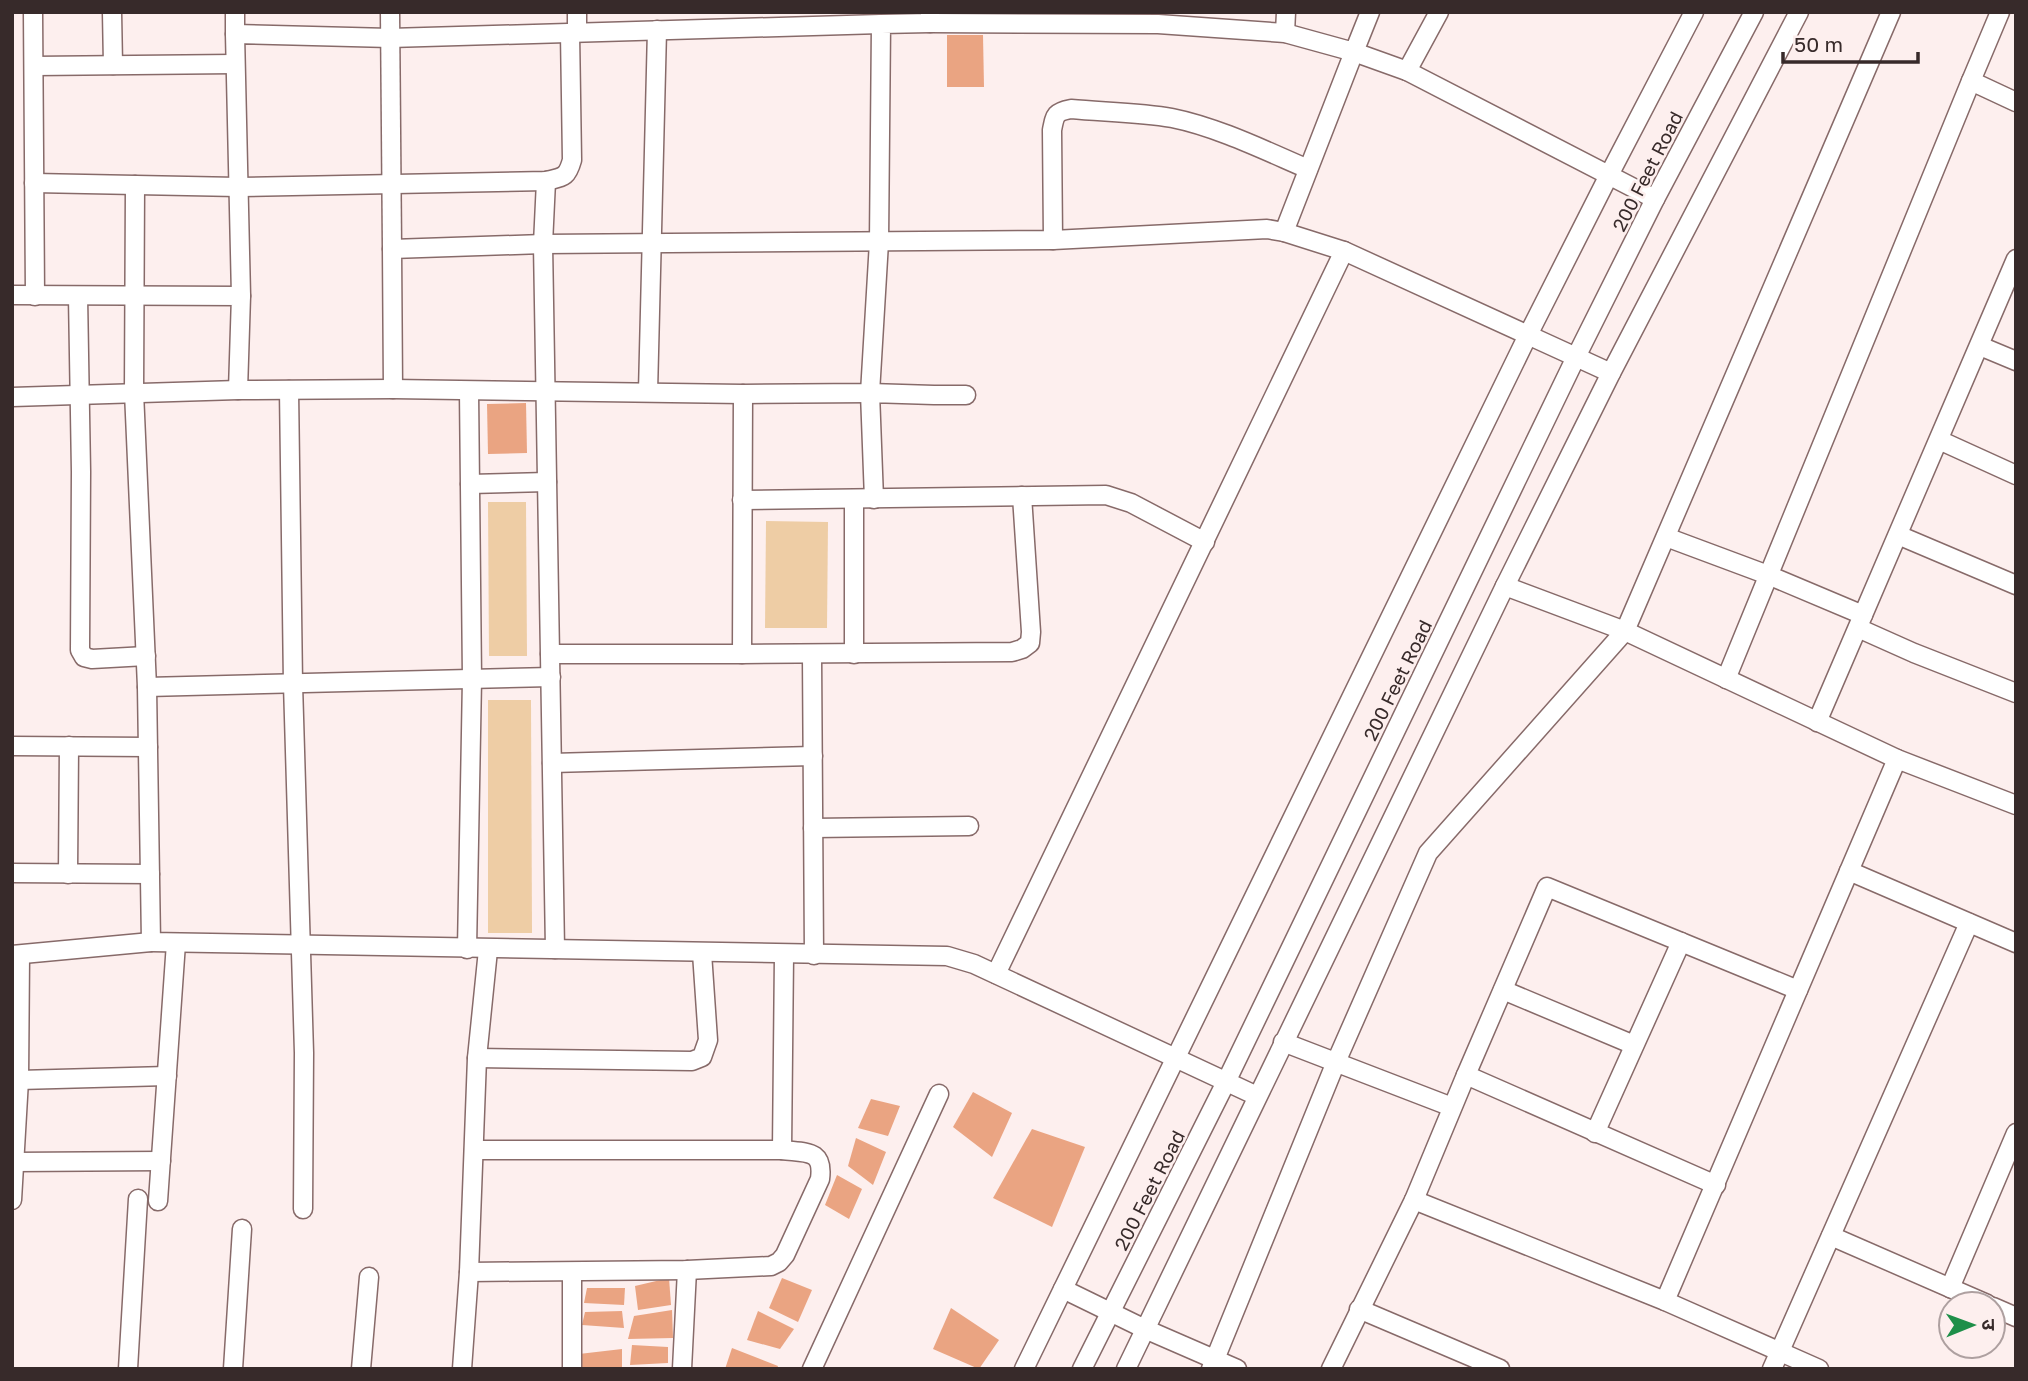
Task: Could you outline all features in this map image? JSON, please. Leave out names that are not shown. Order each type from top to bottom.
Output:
[{"type":"street","points":[[33,12],[35,296]]},
{"type":"street","points":[[112,12],[113,65]]},
{"type":"street","points":[[235,12],[240,296],[238,390]]},
{"type":"street","points":[[390,12],[393,389]]},
{"type":"street","points":[[34,183],[238,187],[545,180],[563,177],[569,171],[572,160],[574,33],[578,12]]},
{"type":"street","points":[[1285,33],[1286,12]]},
{"type":"street","points":[[1284,232],[1370,12]]},
{"type":"street","points":[[1407,71],[1439,12]]},
{"type":"street","points":[[1024,1369],[1528,335],[1694,12]]},
{"type":"street","name":"200 Feet Road","points":[[1082,1369],[1226,1082],[1576,357],[1655,199],[1754,12]]},
{"type":"street","points":[[1126,1369],[1505,586],[1611,373],[1799,12]]},
{"type":"street","points":[[1213,1364],[1336,1062],[1428,852],[1626,631],[1891,12]]},
{"type":"street","points":[[1726,679],[2000,12]]},
{"type":"street","points":[[235,34],[390,38],[881,24],[930,18],[1158,24],[1285,33],[1354,52],[1407,71],[1655,199]]},
{"type":"street","points":[[874,499],[870,393],[879,242],[881,24]]},
{"type":"street","points":[[648,393],[657,30]]},
{"type":"street","points":[[34,66],[235,64]]},
{"type":"street","points":[[1971,81],[2016,102]]},
{"type":"street","points":[[1053,240],[1052,130],[1055,117],[1061,111],[1071,109],[1172,118],[1200,126],[1308,169]]},
{"type":"street","points":[[545,180],[543,244],[555,949]]},
{"type":"street","points":[[135,185],[134,392],[147,687],[151,942]]},
{"type":"street","points":[[392,248],[543,244],[1053,240],[1267,229],[1344,251],[1611,373]]},
{"type":"street","points":[[996,974],[1344,251]]},
{"type":"street","points":[[1817,722],[2016,259]]},
{"type":"street","points":[[12,295],[240,296]]},
{"type":"street","points":[[78,296],[81,394],[80,650],[84,657],[92,659],[146,656]]},
{"type":"street","points":[[1980,346],[2016,361]]},
{"type":"street","points":[[12,397],[134,392],[393,389],[966,395]]},
{"type":"street","points":[[289,390],[293,684],[304,1053],[303,1209]]},
{"type":"street","points":[[467,949],[472,679],[469,391]]},
{"type":"street","points":[[742,654],[743,394]]},
{"type":"street","points":[[1939,440],[2016,475]]},
{"type":"street","points":[[470,484],[548,482]]},
{"type":"street","points":[[742,500],[1092,495],[1118,498],[1205,542]]},
{"type":"street","points":[[550,654],[1012,653],[1030,643],[1031,632],[1022,496]]},
{"type":"street","points":[[854,499],[854,654]]},
{"type":"street","points":[[1898,535],[2016,585]]},
{"type":"street","points":[[1666,537],[1768,575],[1861,621],[1914,653],[2016,693]]},
{"type":"street","points":[[1505,586],[1626,631],[1897,759],[2016,806]]},
{"type":"street","points":[[812,655],[814,955]]},
{"type":"street","points":[[147,687],[551,677]]},
{"type":"street","points":[[12,746],[148,747]]},
{"type":"street","points":[[68,874],[69,746]]},
{"type":"street","points":[[552,763],[813,756]]},
{"type":"street","points":[[1665,1301],[1897,759]]},
{"type":"street","points":[[813,828],[969,826]]},
{"type":"street","points":[[1849,871],[2016,943]]},
{"type":"street","points":[[12,873],[150,874]]},
{"type":"street","points":[[1331,1369],[1414,1200],[1547,887],[1798,990]]},
{"type":"street","points":[[1772,1369],[1969,923]]},
{"type":"street","points":[[12,1200],[19,1080],[16,955],[151,942],[947,956],[996,974],[1257,1096]]},
{"type":"street","points":[[1595,1133],[1681,942]]},
{"type":"street","points":[[159,1201],[176,943]]},
{"type":"street","points":[[462,1369],[469,1272],[477,1058],[488,950]]},
{"type":"street","points":[[477,1058],[692,1061],[702,1057],[708,1040],[702,953]]},
{"type":"street","points":[[782,1150],[784,955]]},
{"type":"street","points":[[1503,990],[1634,1045]]},
{"type":"street","points":[[1283,1042],[1452,1107]]},
{"type":"street","points":[[1466,1075],[1716,1185]]},
{"type":"street","points":[[19,1080],[167,1076]]},
{"type":"street","points":[[812,1369],[939,1094]]},
{"type":"street","points":[[1950,1288],[2016,1133]]},
{"type":"street","points":[[469,1272],[687,1270],[771,1266],[785,1255],[820,1179],[822,1168],[820,1160],[814,1154],[782,1150],[474,1150]]},
{"type":"street","points":[[15,1162],[161,1161]]},
{"type":"street","points":[[128,1369],[138,1199]]},
{"type":"street","points":[[1414,1200],[1665,1301],[1819,1369]]},
{"type":"street","points":[[233,1369],[242,1229]]},
{"type":"street","points":[[1830,1236],[1955,1290]]},
{"type":"street","points":[[682,1369],[687,1270]]},
{"type":"street","points":[[572,1272],[572,1369]]},
{"type":"street","points":[[361,1369],[369,1277]]},
{"type":"street","points":[[1063,1289],[1213,1364],[1237,1369]]},
{"type":"street","points":[[1359,1309],[1500,1369]]},
{"type":"shaded area","points":[[488,502],[526,502],[527,656],[489,656]]},
{"type":"shaded area","points":[[766,521],[828,522],[827,628],[765,628]]},
{"type":"shaded area","points":[[488,700],[531,700],[532,933],[488,933]]},
{"type":"building","points":[[947,35],[983,35],[984,87],[947,87]]},
{"type":"building","points":[[526,403],[527,453],[488,454],[487,404]]},
{"type":"building","points":[[973,1092],[1012,1113],[992,1157],[953,1127]]},
{"type":"building","points":[[871,1099],[900,1106],[888,1136],[858,1128]]},
{"type":"building","points":[[1032,1129],[1085,1147],[1052,1227],[993,1198]]},
{"type":"building","points":[[856,1138],[886,1152],[873,1185],[848,1166]]},
{"type":"building","points":[[837,1175],[862,1189],[849,1219],[825,1205]]},
{"type":"building","points":[[669,1278],[671,1305],[638,1310],[635,1286]]},
{"type":"building","points":[[782,1278],[812,1290],[798,1322],[769,1308]]},
{"type":"building","points":[[587,1288],[625,1288],[624,1305],[584,1303]]},
{"type":"building","points":[[951,1308],[999,1340],[979,1369],[933,1349]]},
{"type":"building","points":[[672,1310],[673,1338],[628,1339],[634,1316]]},
{"type":"building","points":[[622,1311],[624,1328],[582,1325],[585,1312]]},
{"type":"building","points":[[758,1311],[794,1329],[780,1349],[747,1340]]},
{"type":"building","points":[[632,1345],[668,1347],[668,1363],[630,1365]]},
{"type":"building","points":[[732,1348],[778,1366],[777,1369],[725,1369]]},
{"type":"building","points":[[622,1349],[622,1369],[582,1369],[579,1354]]}]
